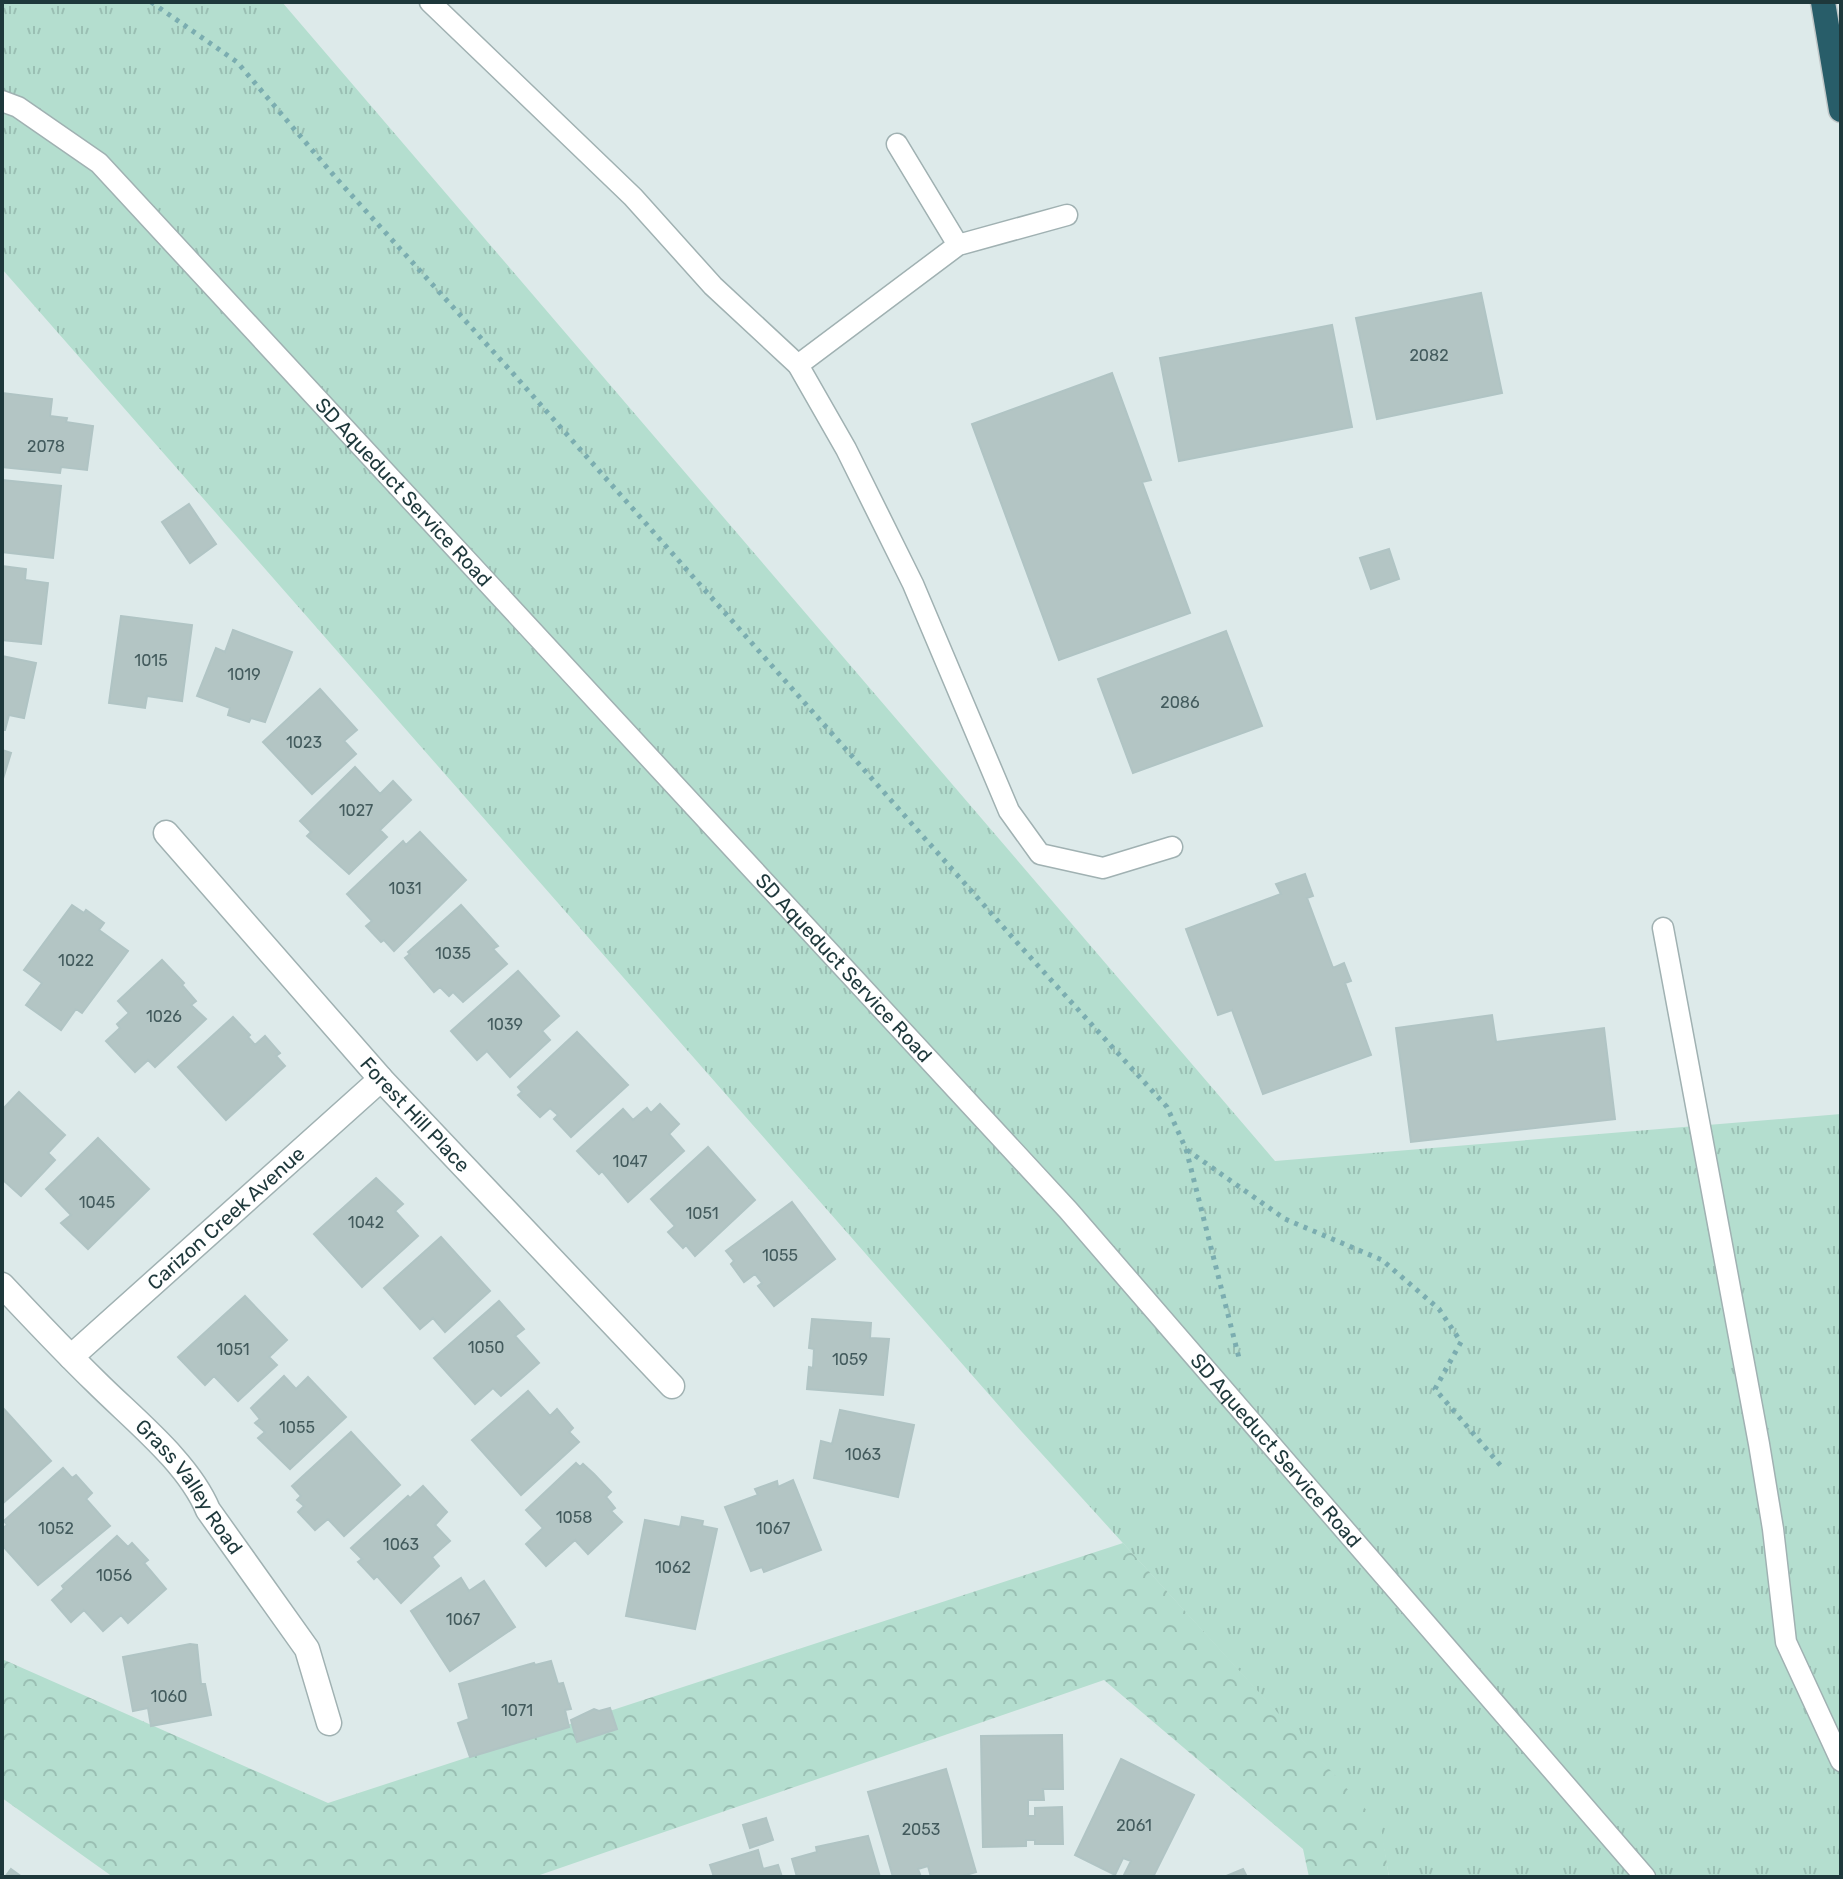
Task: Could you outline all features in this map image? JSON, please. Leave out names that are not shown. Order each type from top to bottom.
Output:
[{"type":"highway","points":[[1823,2],[1841,110]]},
{"type":"street","name":"Forest Hill Place","points":[[166,833],[381,1079],[672,1386]]},
{"type":"street","name":"Carizon Creek Avenue","points":[[71,1357],[381,1079]]},
{"type":"street","name":"Grass Valley Road","points":[[2,1285],[163,1446],[204,1500],[307,1649],[329,1723]]},
{"type":"lane","points":[[430,2],[633,197],[713,286],[798,365],[846,449],[913,584],[1009,811],[1040,854],[1103,868],[1172,847]]},
{"type":"lane","name":"SD Aqueduct Service Road","points":[[2,101],[18,107],[99,163],[770,887],[1068,1210],[1645,1877]]},
{"type":"lane","points":[[897,144],[958,245]]},
{"type":"lane","points":[[798,365],[958,245],[1067,215]]},
{"type":"lane","points":[[1663,928],[1759,1444],[1786,1642],[1841,1761]]},
{"type":"path","points":[[151,2],[237,62],[336,178],[1167,1107],[1186,1149],[1242,1370]]},
{"type":"path","points":[[1186,1149],[1285,1219],[1382,1260],[1439,1309],[1461,1342],[1435,1389],[1501,1466]]},
{"type":"green space","points":[[2,2],[282,2],[1275,1161],[1841,1114],[1841,1877],[1389,1877],[1380,1826],[1022,1432],[2,269]]},
{"type":"green space","points":[[1123,1543],[1381,1826],[1389,1877],[1309,1877],[1303,1849],[1104,1680],[534,1877],[113,1877],[2,1798],[2,1659],[328,1803]]},
{"type":"building","points":[[1481,293],[1502,393],[1377,419],[1356,318]]},
{"type":"building","points":[[1332,325],[1352,427],[1179,461],[1160,358]]},
{"type":"building","points":[[1112,373],[1151,480],[1142,482],[1190,613],[1059,660],[972,424]]},
{"type":"building","points":[[2,393],[52,399],[50,416],[93,426],[87,470],[61,467],[60,473],[2,467]]},
{"type":"building","points":[[2,480],[61,486],[53,558],[2,552]]},
{"type":"building","points":[[189,504],[216,544],[190,563],[162,522]]},
{"type":"building","points":[[1389,549],[1399,579],[1371,589],[1360,558]]},
{"type":"building","points":[[2,566],[26,569],[25,580],[48,583],[41,644],[2,640]]},
{"type":"building","points":[[121,616],[192,625],[182,701],[147,696],[145,708],[109,703]]},
{"type":"building","points":[[233,630],[292,652],[265,722],[251,718],[249,722],[228,715],[230,708],[197,696],[216,648],[225,652]]},
{"type":"building","points":[[1226,631],[1262,726],[1133,773],[1098,679]]},
{"type":"building","points":[[2,656],[36,663],[24,718],[9,715],[5,730],[2,730]]},
{"type":"building","points":[[320,689],[357,730],[344,741],[356,754],[312,794],[263,742]]},
{"type":"building","points":[[2,750],[11,753],[2,782]]},
{"type":"building","points":[[355,767],[380,794],[393,781],[411,800],[380,830],[387,837],[349,874],[307,836],[311,832],[300,821]]},
{"type":"building","points":[[420,832],[466,880],[394,951],[366,926],[372,921],[347,894],[403,841],[406,845]]},
{"type":"building","points":[[1305,874],[1313,896],[1307,898],[1333,968],[1344,963],[1351,981],[1345,983],[1371,1055],[1263,1094],[1232,1010],[1218,1015],[1186,929],[1281,894],[1276,884]]},
{"type":"building","points":[[72,905],[84,913],[86,910],[104,923],[99,930],[128,951],[82,1013],[76,1009],[61,1030],[26,1005],[42,983],[24,970]]},
{"type":"building","points":[[461,905],[498,946],[493,949],[507,964],[463,1002],[453,992],[449,996],[440,987],[434,992],[405,958]]},
{"type":"building","points":[[162,960],[184,983],[182,985],[196,1001],[191,1005],[206,1019],[155,1067],[148,1060],[135,1072],[106,1041],[120,1028],[117,1024],[129,1013],[118,1001]]},
{"type":"building","points":[[518,971],[559,1016],[542,1031],[550,1040],[510,1077],[487,1051],[477,1060],[451,1031]]},
{"type":"building","points":[[1492,1015],[1496,1042],[1604,1028],[1615,1119],[1411,1142],[1396,1028]]},
{"type":"building","points":[[233,1017],[255,1045],[265,1036],[280,1053],[276,1056],[285,1066],[226,1120],[178,1067]]},
{"type":"building","points":[[577,1032],[628,1085],[571,1137],[554,1119],[558,1115],[550,1108],[540,1117],[518,1095],[522,1092],[518,1087]]},
{"type":"building","points":[[19,1092],[65,1135],[48,1153],[55,1160],[21,1196],[2,1179],[2,1110]]},
{"type":"building","points":[[660,1104],[679,1124],[669,1134],[684,1151],[628,1202],[602,1171],[599,1174],[577,1151],[623,1109],[633,1120],[647,1108],[651,1113]]},
{"type":"building","points":[[98,1138],[149,1189],[88,1249],[61,1223],[71,1215],[46,1189]]},
{"type":"building","points":[[708,1147],[755,1200],[695,1256],[668,1232],[675,1226],[651,1199]]},
{"type":"building","points":[[376,1178],[403,1204],[395,1211],[418,1236],[362,1287],[314,1234]]},
{"type":"building","points":[[792,1202],[835,1259],[774,1306],[758,1286],[762,1283],[755,1274],[744,1282],[726,1251]]},
{"type":"building","points":[[441,1237],[490,1291],[445,1332],[433,1318],[420,1329],[384,1288]]},
{"type":"building","points":[[245,1296],[287,1340],[269,1357],[277,1365],[238,1401],[214,1376],[205,1385],[178,1357]]},
{"type":"building","points":[[499,1301],[524,1329],[515,1336],[539,1363],[501,1396],[493,1388],[475,1404],[434,1358]]},
{"type":"building","points":[[812,1319],[871,1323],[870,1338],[889,1339],[883,1395],[807,1389],[809,1367],[813,1368],[814,1349],[809,1348]]},
{"type":"building","points":[[284,1376],[296,1389],[308,1377],[346,1417],[290,1469],[258,1438],[265,1432],[255,1423],[260,1419],[251,1408]]},
{"type":"building","points":[[528,1391],[550,1416],[557,1409],[573,1428],[569,1432],[579,1442],[521,1495],[472,1440]]},
{"type":"building","points":[[2,1409],[51,1461],[2,1504]]},
{"type":"building","points":[[840,1410],[914,1425],[898,1497],[814,1478],[821,1441],[832,1444]]},
{"type":"building","points":[[351,1432],[400,1485],[344,1536],[328,1519],[315,1530],[298,1512],[304,1506],[297,1500],[301,1496],[292,1486]]},
{"type":"building","points":[[576,1463],[580,1467],[583,1464],[611,1492],[606,1497],[615,1508],[611,1511],[622,1522],[588,1554],[575,1540],[546,1566],[526,1544],[543,1528],[526,1510]]},
{"type":"building","points":[[63,1468],[72,1478],[76,1475],[92,1493],[86,1499],[110,1526],[38,1585],[2,1545],[2,1529],[7,1525],[4,1521]]},
{"type":"building","points":[[793,1480],[821,1550],[764,1572],[762,1567],[751,1571],[725,1507],[758,1495],[755,1489],[777,1481],[778,1487]]},
{"type":"building","points":[[423,1486],[447,1512],[435,1525],[450,1541],[432,1557],[439,1566],[401,1603],[377,1576],[374,1579],[358,1562],[362,1559],[351,1548]]},
{"type":"building","points":[[682,1517],[703,1521],[702,1526],[717,1529],[695,1629],[626,1616],[645,1520],[680,1527]]},
{"type":"building","points":[[117,1536],[128,1547],[132,1543],[148,1560],[144,1563],[166,1589],[128,1623],[121,1615],[103,1631],[84,1610],[71,1622],[52,1600],[64,1589],[62,1586]]},
{"type":"building","points":[[461,1578],[469,1591],[484,1581],[515,1627],[450,1671],[411,1611]]},
{"type":"building","points":[[197,1645],[201,1684],[205,1684],[211,1715],[151,1726],[148,1708],[133,1711],[123,1657]]},
{"type":"building","points":[[551,1661],[558,1684],[563,1683],[571,1709],[565,1710],[569,1727],[470,1757],[458,1723],[469,1719],[459,1684]]},
{"type":"building","points":[[610,1708],[617,1729],[577,1742],[571,1720],[594,1709]]},
{"type":"building","points":[[1062,1735],[1063,1789],[1043,1789],[1044,1800],[1028,1800],[1028,1816],[1035,1816],[1035,1808],[1062,1807],[1063,1844],[1035,1844],[1035,1840],[1026,1840],[1026,1846],[983,1847],[981,1736]]},
{"type":"building","points":[[1121,1759],[1194,1795],[1153,1877],[1123,1877],[1131,1861],[1123,1858],[1115,1875],[1075,1855]]},
{"type":"building","points":[[946,1769],[976,1872],[959,1877],[931,1877],[928,1866],[918,1869],[921,1877],[893,1877],[868,1792]]},
{"type":"building","points":[[766,1818],[773,1840],[750,1848],[743,1825]]},
{"type":"building","points":[[868,1836],[880,1877],[797,1877],[792,1859],[817,1852],[816,1847]]},
{"type":"building","points":[[758,1850],[763,1869],[778,1865],[782,1877],[714,1877],[710,1865]]},
{"type":"building","points":[[11,1869],[22,1877],[5,1877]]},
{"type":"building","points":[[1243,1869],[1247,1877],[1224,1877]]}]
